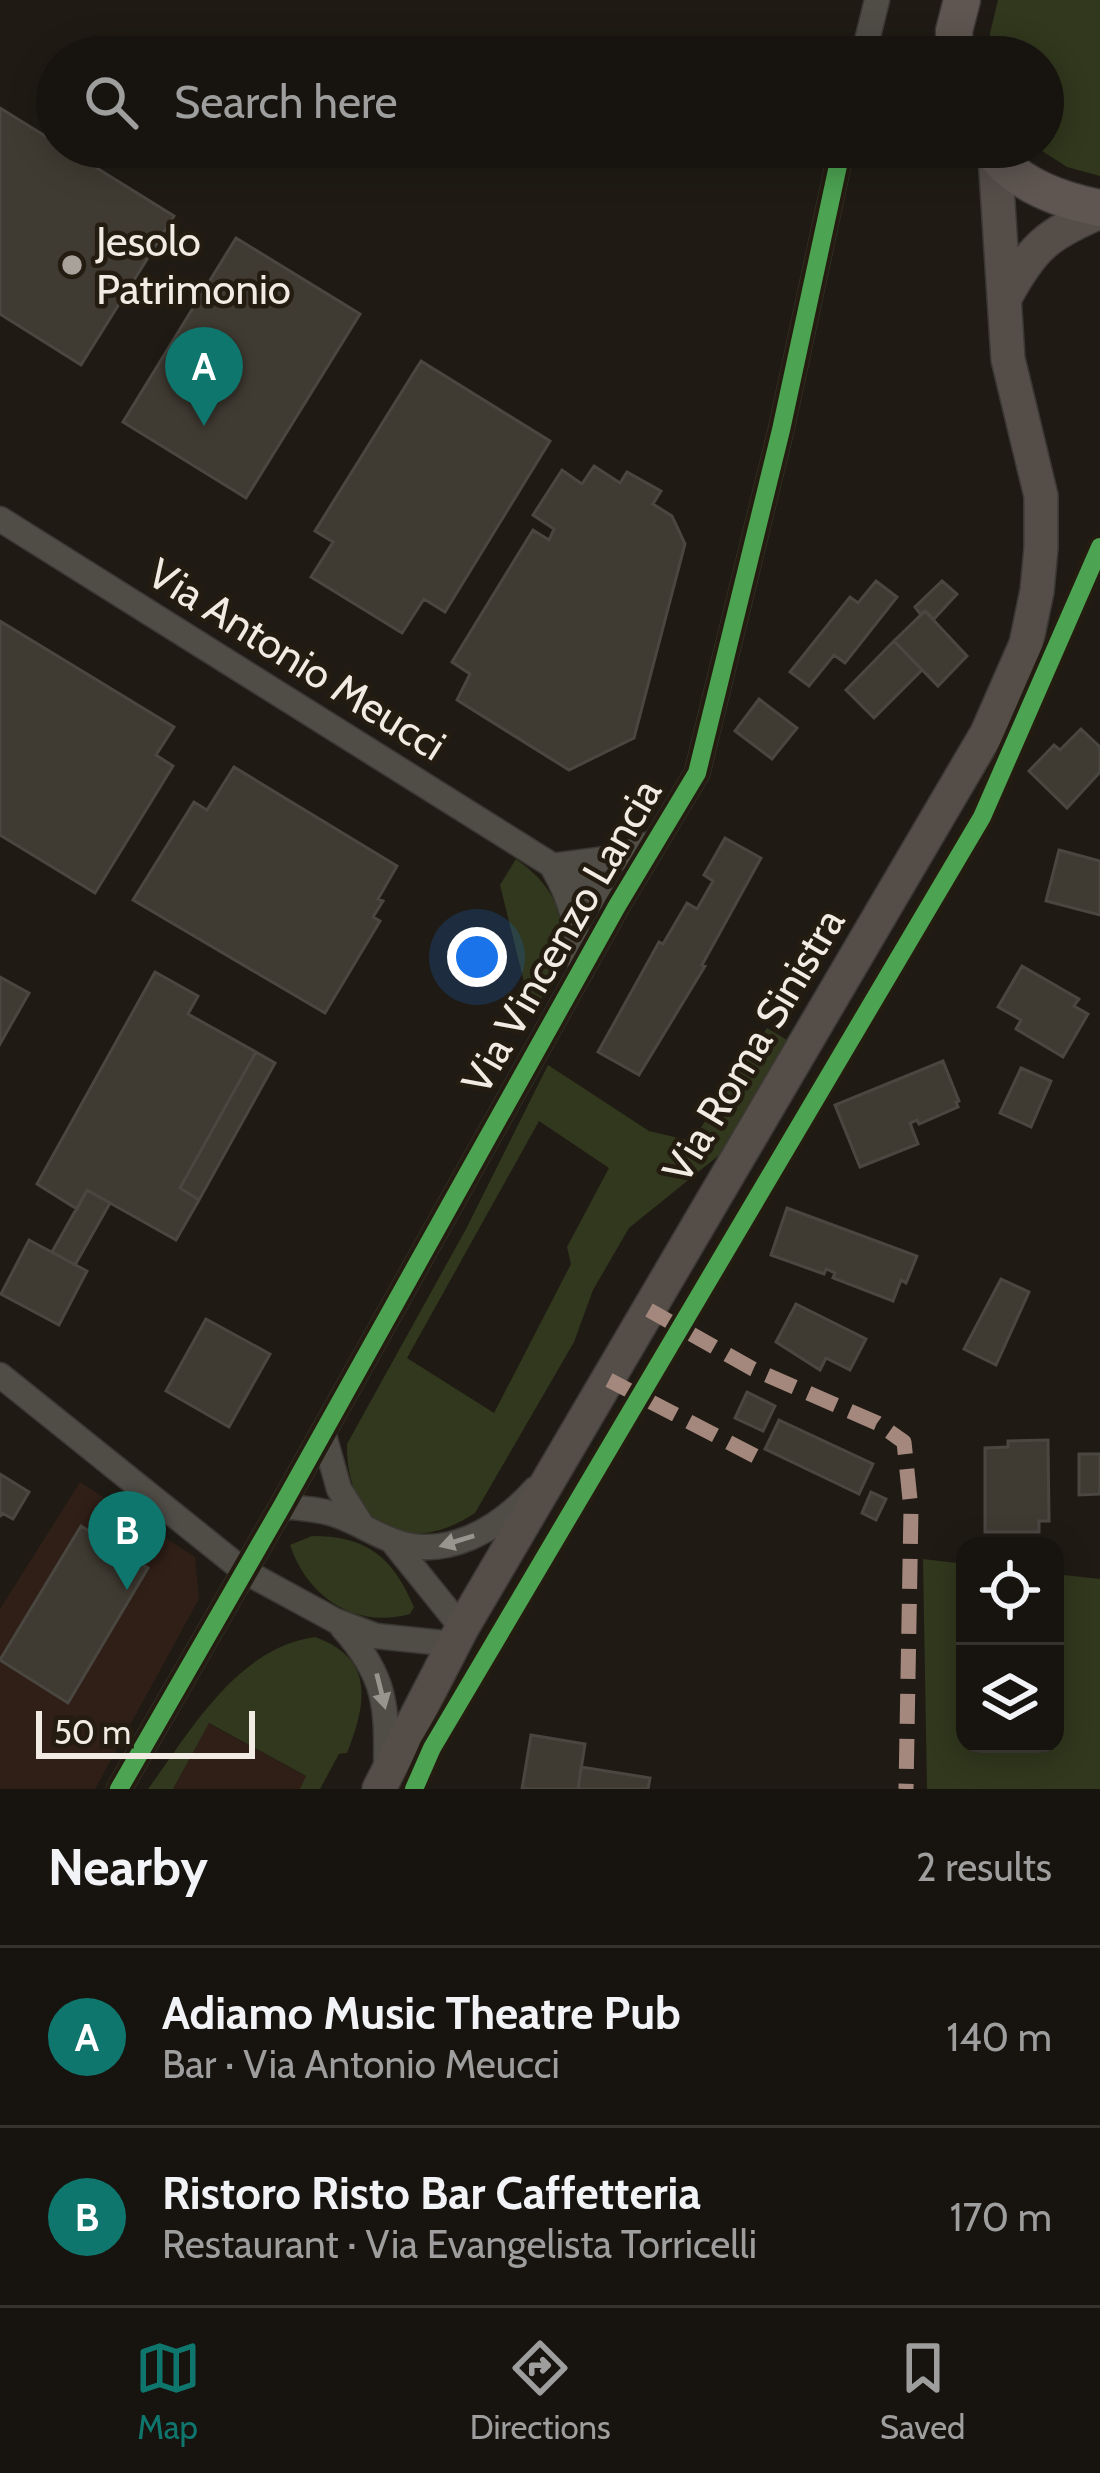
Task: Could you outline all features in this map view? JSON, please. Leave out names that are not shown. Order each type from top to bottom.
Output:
[{"type":"main road","points":[[956,36],[959,1]]},
{"type":"main road","name":"Via Roma Sinistra","points":[[1010,168],[1027,184],[1066,202],[1100,210]]},
{"type":"street","points":[[869,36],[878,0]]},
{"type":"street","name":"Via Vincenzo Lancia","points":[[119,1789],[617,906],[697,773],[781,430],[837,168]]},
{"type":"street","name":"Via Roma Sinistra","points":[[383,1782],[457,1636],[987,734],[1025,644],[1037,591],[1041,496],[1008,359],[993,168]]},
{"type":"street","name":"Via Roma Sinistra","points":[[1003,302],[1028,255],[1055,231],[1100,210]]},
{"type":"street","name":"Via Antonio Meucci","points":[[0,519],[617,906]]},
{"type":"street","points":[[581,970],[577,924],[552,866],[621,857],[656,841]]},
{"type":"street","points":[[0,1375],[244,1570],[336,1621],[376,1636],[457,1636]]},
{"type":"street","points":[[323,1432],[339,1489],[361,1524]]},
{"type":"street","points":[[282,1506],[326,1512],[421,1548],[470,1539],[529,1495],[571,1445]]},
{"type":"street","points":[[392,1540],[457,1636]]},
{"type":"street","points":[[336,1621],[379,1676],[385,1701],[383,1782]]},
{"type":"shaded area","points":[[80,1482],[195,1557],[199,1599],[95,1789],[0,1789],[0,1609]]},
{"type":"shaded area","points":[[208,1723],[307,1777],[300,1789],[173,1789]]},
{"type":"green space","points":[[998,0],[1100,0],[1100,176],[1064,165],[1064,36],[990,33]]},
{"type":"green space","points":[[516,859],[537,877],[559,914],[558,953],[533,1018],[500,885]]},
{"type":"green space","points":[[767,1028],[792,1043],[723,1152],[629,1228],[593,1290],[574,1342],[475,1513],[426,1533],[404,1533],[369,1514],[349,1472],[347,1444],[466,1229],[548,1065],[649,1131],[687,1140],[696,1135]],"holes":[[[539,1121],[609,1168],[567,1247],[571,1264],[494,1413],[407,1358]]]},
{"type":"green space","points":[[312,1536],[349,1540],[376,1553],[406,1590],[414,1607],[410,1614],[390,1618],[353,1613],[321,1594],[290,1545]]},
{"type":"green space","points":[[923,1559],[956,1563],[956,1753],[1064,1753],[1064,1575],[1100,1579],[1100,1789],[927,1789]]},
{"type":"green space","points":[[315,1637],[348,1658],[361,1685],[359,1717],[347,1753],[339,1754],[320,1789],[300,1789],[306,1776],[209,1723],[173,1789],[148,1789],[199,1718],[239,1674],[287,1644]]},
{"type":"building","name":"Jesolo Patrimonio","points":[[0,108],[36,130],[36,168],[97,168],[174,216],[81,365],[0,314]]},
{"type":"building","points":[[236,238],[360,314],[246,498],[123,422]]},
{"type":"building","points":[[421,361],[550,441],[445,612],[424,599],[402,633],[311,577],[333,542],[315,531]]},
{"type":"building","points":[[594,466],[620,483],[627,472],[661,491],[653,504],[672,516],[685,544],[634,738],[569,770],[457,700],[470,674],[452,662],[533,530],[549,540],[554,529],[533,515],[562,470],[582,484]]},
{"type":"building","points":[[876,581],[897,597],[845,663],[834,655],[809,686],[790,672],[850,597],[858,603]]},
{"type":"building","points":[[942,581],[957,594],[934,619],[925,611],[921,615],[915,607]]},
{"type":"building","points":[[925,611],[967,656],[938,686],[894,641]]},
{"type":"building","points":[[0,621],[174,727],[156,755],[173,766],[95,893],[0,835]]},
{"type":"building","points":[[894,641],[922,670],[874,718],[846,690]]},
{"type":"building","points":[[759,699],[797,728],[772,759],[735,731]]},
{"type":"building","points":[[1081,729],[1100,747],[1100,772],[1067,808],[1029,771],[1054,745],[1060,750]]},
{"type":"building","points":[[234,767],[397,866],[378,899],[383,901],[373,917],[380,921],[325,1013],[133,900],[194,802],[207,810]]},
{"type":"building","points":[[725,838],[761,858],[705,966],[639,1075],[598,1052],[659,942],[663,944],[687,903],[697,909],[713,881],[704,875]]},
{"type":"building","points":[[1059,850],[1100,861],[1100,915],[1046,901]]},
{"type":"building","points":[[1022,966],[1079,999],[1074,1006],[1088,1014],[1063,1057],[1016,1029],[1021,1020],[998,1007]]},
{"type":"building","points":[[155,972],[198,996],[188,1014],[256,1052],[180,1188],[199,1200],[176,1240],[87,1190],[77,1209],[37,1184]]},
{"type":"building","points":[[0,977],[29,993],[0,1044]]},
{"type":"building","points":[[256,1052],[275,1063],[199,1200],[180,1188]]},
{"type":"building","points":[[943,1061],[958,1107],[919,1124],[917,1120],[910,1123],[918,1144],[860,1167],[835,1105]]},
{"type":"building","points":[[1021,1068],[1051,1081],[1031,1127],[1000,1113]]},
{"type":"building","points":[[87,1190],[110,1203],[75,1265],[52,1252]]},
{"type":"building","points":[[787,1208],[917,1256],[893,1301],[833,1278],[835,1273],[826,1269],[824,1274],[771,1255]]},
{"type":"building","points":[[29,1240],[87,1271],[59,1325],[1,1294]]},
{"type":"building","points":[[1001,1279],[1029,1292],[996,1365],[964,1349]]},
{"type":"building","points":[[796,1304],[866,1339],[850,1370],[826,1358],[820,1370],[776,1342]]},
{"type":"building","points":[[206,1319],[270,1354],[229,1427],[166,1391]]},
{"type":"building","points":[[747,1392],[775,1406],[763,1431],[735,1418]]},
{"type":"building","points":[[779,1420],[873,1464],[859,1494],[765,1449]]},
{"type":"building","points":[[1048,1440],[1049,1521],[1039,1521],[1039,1532],[985,1532],[985,1448],[1008,1447],[1008,1441]]},
{"type":"building","points":[[1079,1454],[1100,1454],[1100,1494],[1079,1495]]},
{"type":"building","points":[[0,1474],[29,1492],[13,1519],[2,1513],[0,1517]]},
{"type":"building","points":[[871,1492],[886,1499],[876,1520],[862,1513]]},
{"type":"building","points":[[81,1526],[148,1568],[68,1703],[0,1660]]},
{"type":"building","points":[[531,1735],[585,1744],[578,1789],[522,1789]]},
{"type":"building","points":[[581,1767],[650,1778],[648,1789],[578,1789]]},
{"type":"marked path","points":[[649,1310],[753,1369],[877,1423],[904,1442],[911,1509],[906,1789]]},
{"type":"marked path","points":[[609,1380],[755,1456]]},
{"type":"cycle path","points":[[119,1789],[617,906],[697,773],[781,430],[837,168]]},
{"type":"cycle path","points":[[414,1789],[432,1748],[982,817],[1100,547]]},
{"type":"place","name":"Jesolo Patrimonio","points":[[72,265]]},
{"type":"place","name":"Adiamo Music Theatre Pub","points":[[204,426]]},
{"type":"place","name":"Ristoro Risto Bar Caffetteria","points":[[127,1590]]}]
